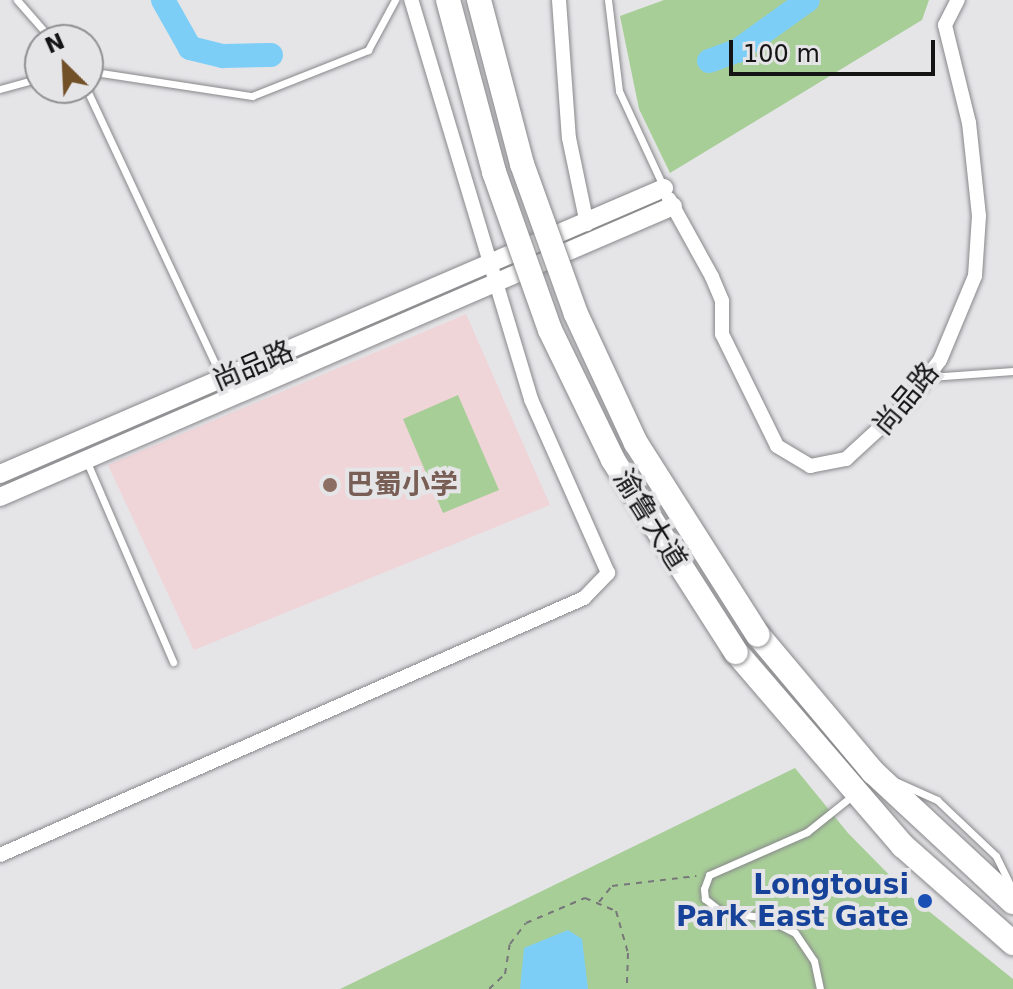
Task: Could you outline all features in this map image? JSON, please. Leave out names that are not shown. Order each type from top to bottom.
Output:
[{"type":"highway","name":"渝鲁大道","points":[[448,0],[494,172],[550,330],[620,473],[736,652],[854,794],[1013,943]]},
{"type":"highway","name":"渝鲁大道","points":[[479,0],[522,164],[576,314],[636,443],[758,635],[873,772],[1013,902]]},
{"type":"main road","name":"尚品路","points":[[0,474],[587,224],[664,188]]},
{"type":"main road","name":"尚品路","points":[[0,497],[673,206]]},
{"type":"street","points":[[0,855],[584,598],[608,573],[531,399],[411,0]]},
{"type":"street","points":[[559,0],[569,138],[587,224]]},
{"type":"street","name":"尚品路","points":[[664,188],[722,301],[722,334],[762,423],[792,460],[829,466],[846,459],[868,443],[928,377],[975,276],[979,216],[969,123],[945,25],[958,0]]},
{"type":"lane","points":[[17,0],[38,24]]},
{"type":"lane","points":[[104,73],[252,96],[368,50],[395,0]]},
{"type":"lane","points":[[608,0],[619,91],[664,188]]},
{"type":"lane","points":[[0,89],[24,82]]},
{"type":"lane","points":[[94,104],[223,380]]},
{"type":"lane","points":[[928,377],[1013,371]]},
{"type":"lane","points":[[86,460],[173,662]]},
{"type":"lane","points":[[873,772],[937,800],[996,856],[1013,893]]},
{"type":"lane","points":[[820,989],[814,961],[795,933],[779,922],[712,907],[704,889],[709,875],[807,832],[854,794]]},
{"type":"path","points":[[598,903],[612,886],[709,875]]},
{"type":"path","points":[[489,989],[505,974],[510,944],[526,923],[585,898],[616,911],[628,953],[627,989]]},
{"type":"shaded area","name":"巴蜀小学","points":[[466,314],[550,505],[194,650],[108,465]]},
{"type":"green space","points":[[664,0],[929,0],[922,20],[670,173],[639,109],[620,16]]},
{"type":"green space","points":[[458,395],[499,490],[443,513],[403,419]]},
{"type":"green space","points":[[795,768],[848,833],[910,896],[1013,979],[1013,989],[340,989]]},
{"type":"water","points":[[568,930],[582,939],[588,989],[520,989],[524,948]]},
{"type":"waterway","points":[[163,0],[190,48],[223,56],[271,55]]},
{"type":"waterway","points":[[709,61],[737,51],[808,0]]},
{"type":"place","name":"巴蜀小学","points":[[330,485]]},
{"type":"place","name":"Longtousi Park East Gate","points":[[925,901]]}]
